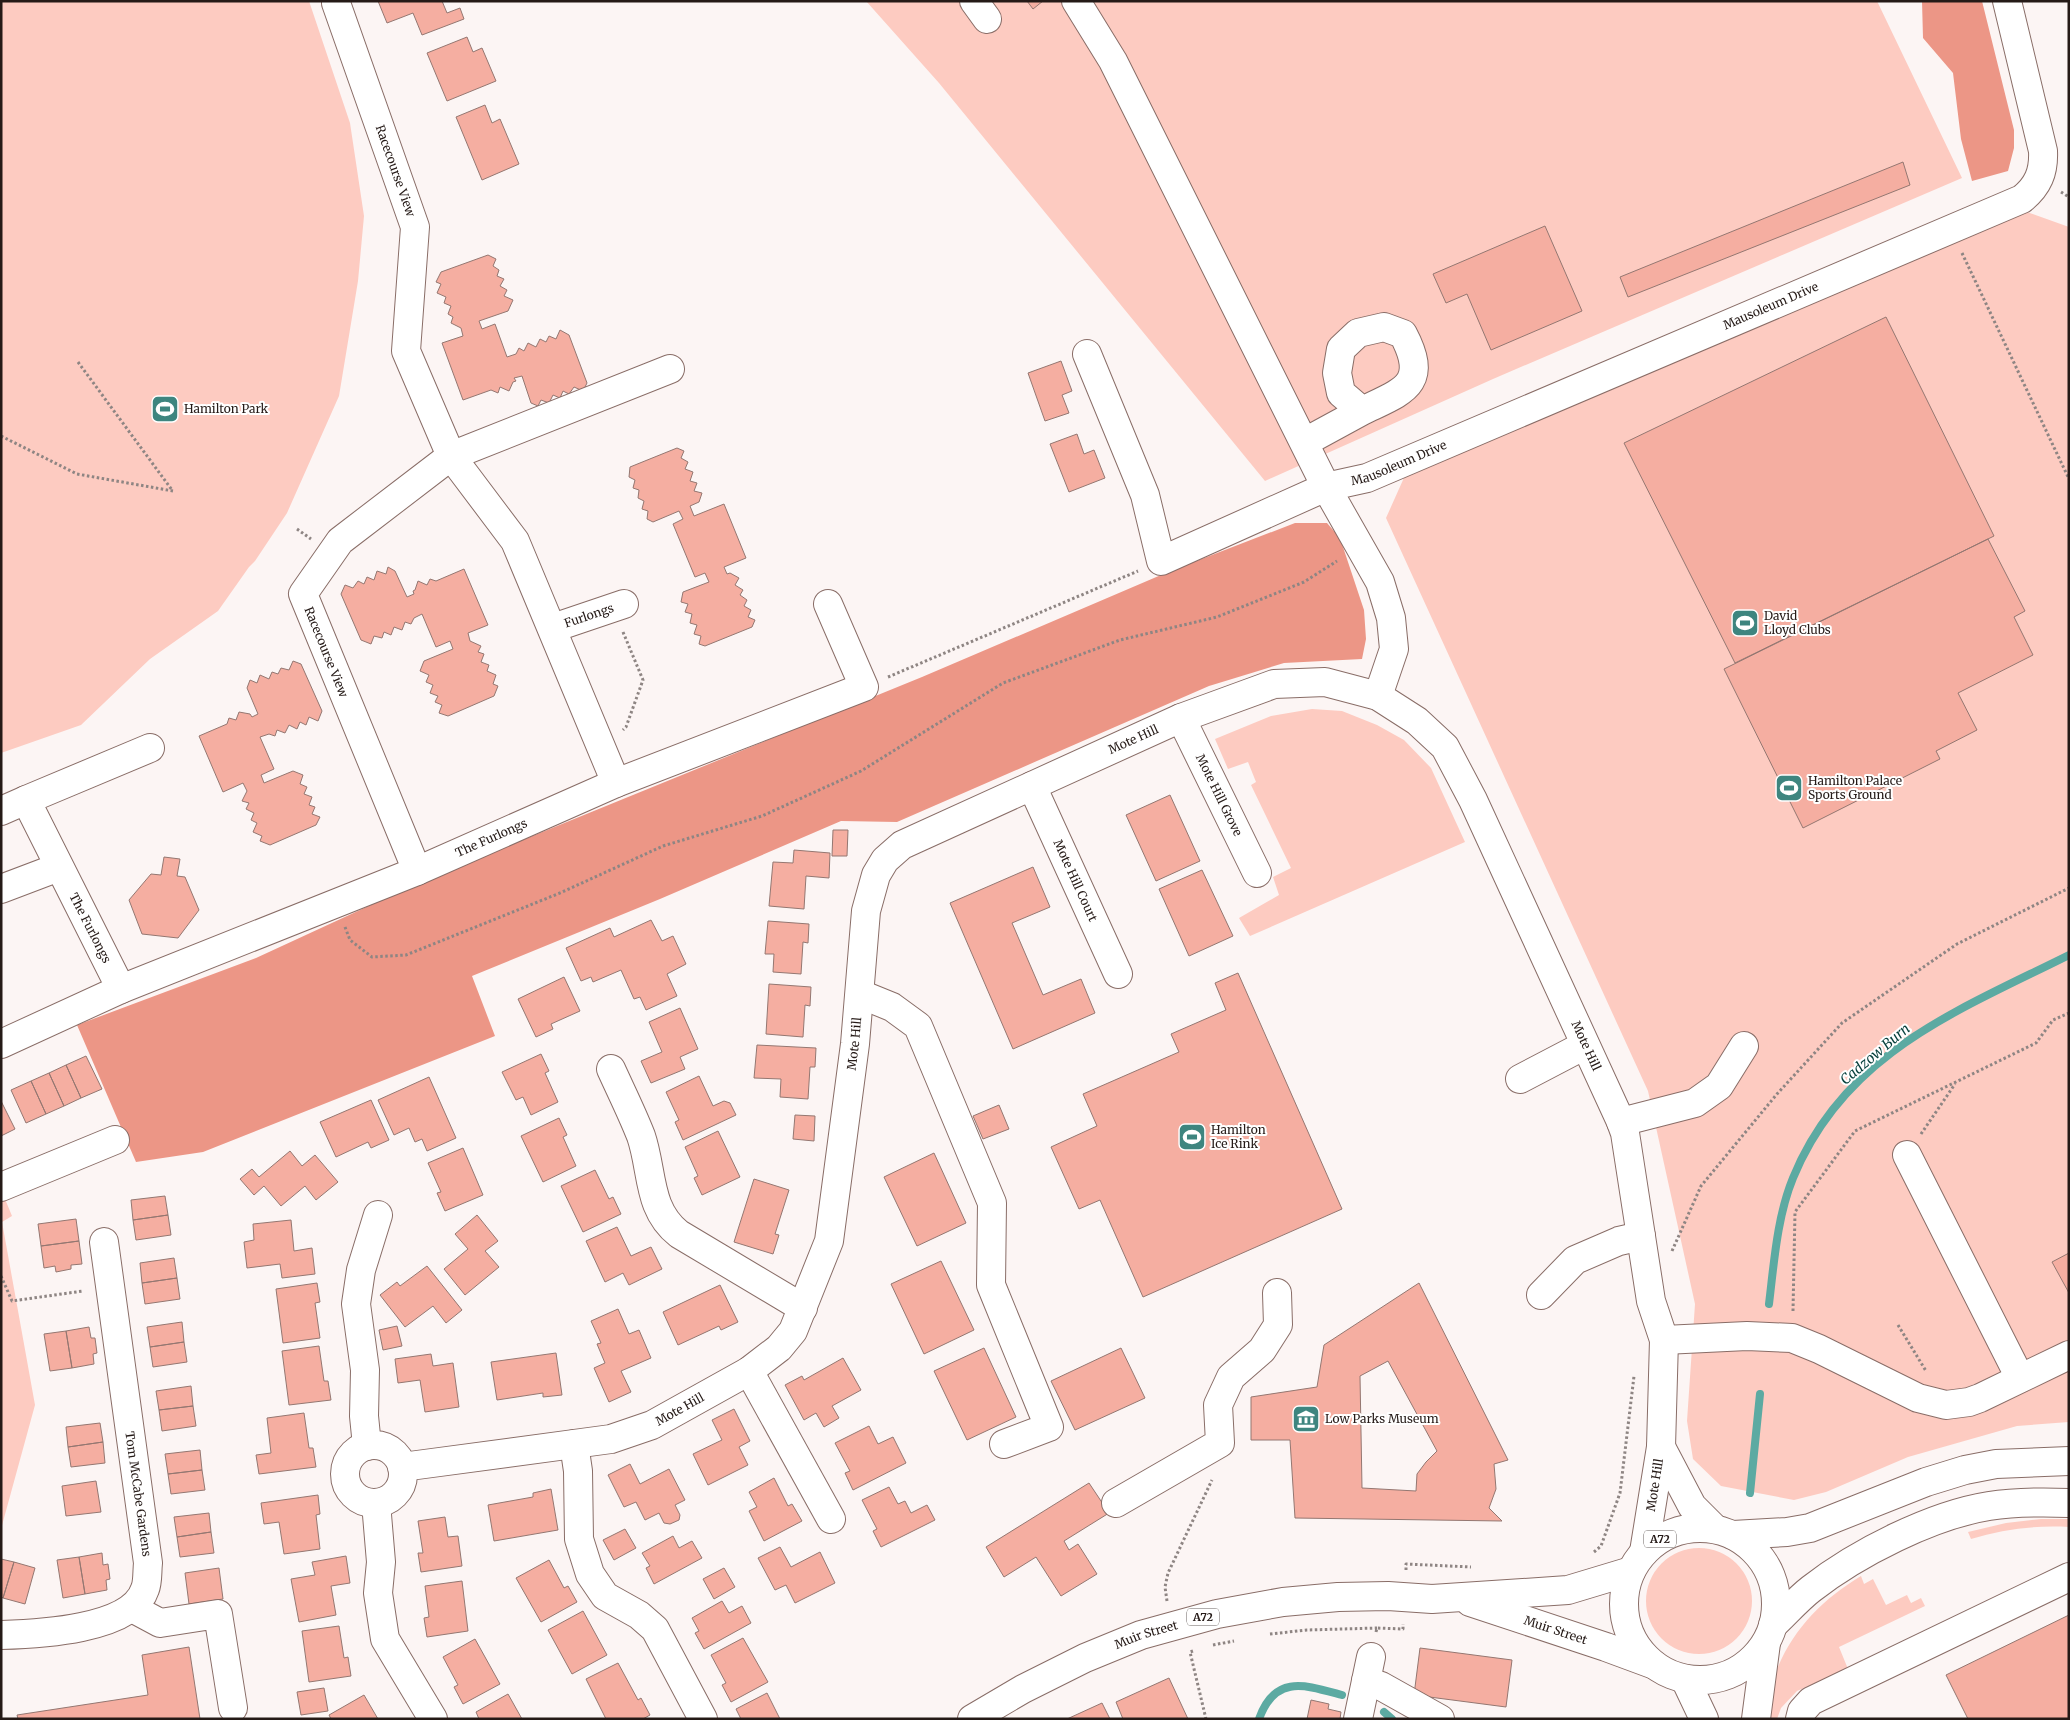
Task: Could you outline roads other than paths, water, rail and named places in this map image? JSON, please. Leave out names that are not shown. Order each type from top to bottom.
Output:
[{"type":"street","points":[[1076,1],[1113,61],[1326,487],[1380,582],[1391,618],[1394,649],[1378,696]]},
{"type":"street","name":"Mausoleum Drive","points":[[1326,487],[1367,478],[1950,228],[2022,199],[2033,190],[2044,167],[2043,151],[2007,1]]},
{"type":"street","name":"Racecourse View","points":[[336,3],[415,227],[406,351],[451,456],[515,542],[553,628],[616,783]]},
{"type":"street","points":[[1087,354],[1145,494],[1161,561],[1326,487]]},
{"type":"street","points":[[451,456],[670,370]]},
{"type":"street","points":[[1304,442],[1362,411]]},
{"type":"street","name":"Racecourse View","points":[[416,871],[303,594],[340,542],[451,456]]},
{"type":"street","name":"The Furlongs","points":[[1,1044],[121,989],[416,871],[616,783],[864,687],[828,604]]},
{"type":"street","name":"Furlongs","points":[[553,628],[618,606]]},
{"type":"street","name":"Mote Hill","points":[[402,1467],[611,1439],[652,1425],[749,1371],[779,1348],[794,1332],[829,1241],[860,994],[866,912],[876,874],[885,860],[902,846],[1181,718],[1274,684],[1325,682],[1378,696],[1417,721],[1445,747],[1473,800],[1625,1133],[1651,1302],[1664,1340],[1661,1446],[1637,1562]]},
{"type":"street","name":"Mote Hill Grove","points":[[1181,718],[1256,873]]},
{"type":"street","points":[[1,811],[150,748]]},
{"type":"street","name":"Mote Hill Court","points":[[1032,786],[1118,974]]},
{"type":"street","name":"The Furlongs","points":[[26,800],[121,989]]},
{"type":"street","points":[[1,889],[59,867]]},
{"type":"street","points":[[860,994],[892,1007],[918,1026],[992,1203],[991,1285],[1049,1427],[1004,1444]]},
{"type":"street","points":[[1520,1079],[1584,1045]]},
{"type":"street","points":[[1621,1122],[1695,1103],[1719,1086],[1744,1046]]},
{"type":"street","points":[[611,1069],[641,1137],[654,1194],[667,1225],[803,1308]]},
{"type":"street","points":[[1,1187],[115,1140]]},
{"type":"street","points":[[1907,1155],[2020,1378]]},
{"type":"street","points":[[367,1446],[364,1416],[365,1370],[356,1304],[361,1270],[378,1216]]},
{"type":"street","points":[[1541,1294],[1575,1260],[1618,1241],[1641,1236]]},
{"type":"street","name":"Tom McCabe Gardens","points":[[104,1242],[148,1562],[145,1590],[132,1608]]},
{"type":"street","points":[[1116,1503],[1220,1443],[1218,1405],[1231,1377],[1262,1350],[1278,1325],[1277,1293]]},
{"type":"street","points":[[1664,1340],[1746,1336],[1792,1338],[1819,1349],[1918,1398],[1946,1405],[1969,1402],[2069,1355]]},
{"type":"street","points":[[749,1371],[831,1519]]},
{"type":"street","points":[[574,1444],[578,1471],[579,1539],[590,1574],[605,1596],[655,1628],[703,1719]]},
{"type":"street","points":[[367,1446],[382,1446],[390,1450],[402,1467],[402,1483],[397,1492],[389,1499],[370,1504],[352,1494],[346,1486],[345,1466],[349,1458],[355,1451],[367,1446]]},
{"type":"street","name":"Mote Hill","points":[[1661,1446],[1692,1506],[1724,1532]]},
{"type":"street","name":"A72","points":[[2069,1460],[1996,1464],[1965,1470],[1926,1482],[1810,1528],[1787,1532],[1724,1532],[1696,1528],[1676,1531],[1659,1540],[1637,1562],[1625,1588],[1623,1606],[1626,1623],[1632,1639],[1642,1654],[1655,1666],[1685,1679],[1704,1680],[1722,1677],[1740,1669],[1754,1658],[1770,1634],[1811,1589],[1843,1567],[1902,1535],[1961,1513],[1989,1506],[2069,1503]]},
{"type":"street","points":[[376,1503],[381,1562],[378,1593],[386,1638],[433,1719]]},
{"type":"street","points":[[1724,1532],[1748,1545],[1760,1557],[1770,1573],[1775,1590],[1776,1608],[1756,1719]]},
{"type":"street","name":"Muir Street","points":[[972,1719],[1065,1667],[1141,1636],[1217,1614],[1283,1602],[1353,1597],[1455,1598],[1568,1590],[1637,1562]]},
{"type":"street","points":[[1800,1719],[1802,1712],[1811,1702],[2069,1577]]},
{"type":"street","name":"Muir Street","points":[[1455,1598],[1606,1647],[1655,1666]]},
{"type":"street","points":[[1,1635],[35,1634],[82,1627],[118,1616],[132,1608],[160,1623],[218,1614],[233,1708]]},
{"type":"street","points":[[1358,1719],[1368,1669],[1381,1686],[1440,1719]]},
{"type":"street","points":[[1685,1679],[1704,1719]]},
{"type":"waterway","name":"Cadzow Burn","points":[[1769,1304],[1783,1208],[1793,1178],[1815,1135],[1842,1098],[1873,1067],[1908,1041],[1946,1017],[2069,955]]},
{"type":"waterway","name":"Cadzow Burn","points":[[1750,1493],[1760,1394]]},
{"type":"waterway","name":"Cadzow Burn","points":[[1259,1719],[1274,1695],[1283,1689],[1293,1686],[1316,1688],[1342,1695]]},
{"type":"waterway","name":"Cadzow Burn","points":[[1384,1712],[1392,1719]]},
{"type":"place","name":"Hamilton Park","points":[[165,409]]},
{"type":"place","name":"David Lloyd Clubs","points":[[1745,623]]},
{"type":"place","name":"Hamilton Palace Sports Ground","points":[[1789,788]]},
{"type":"place","name":"Hamilton Ice Rink","points":[[1192,1137]]},
{"type":"place","name":"Low Parks Museum","points":[[1306,1419]]}]
